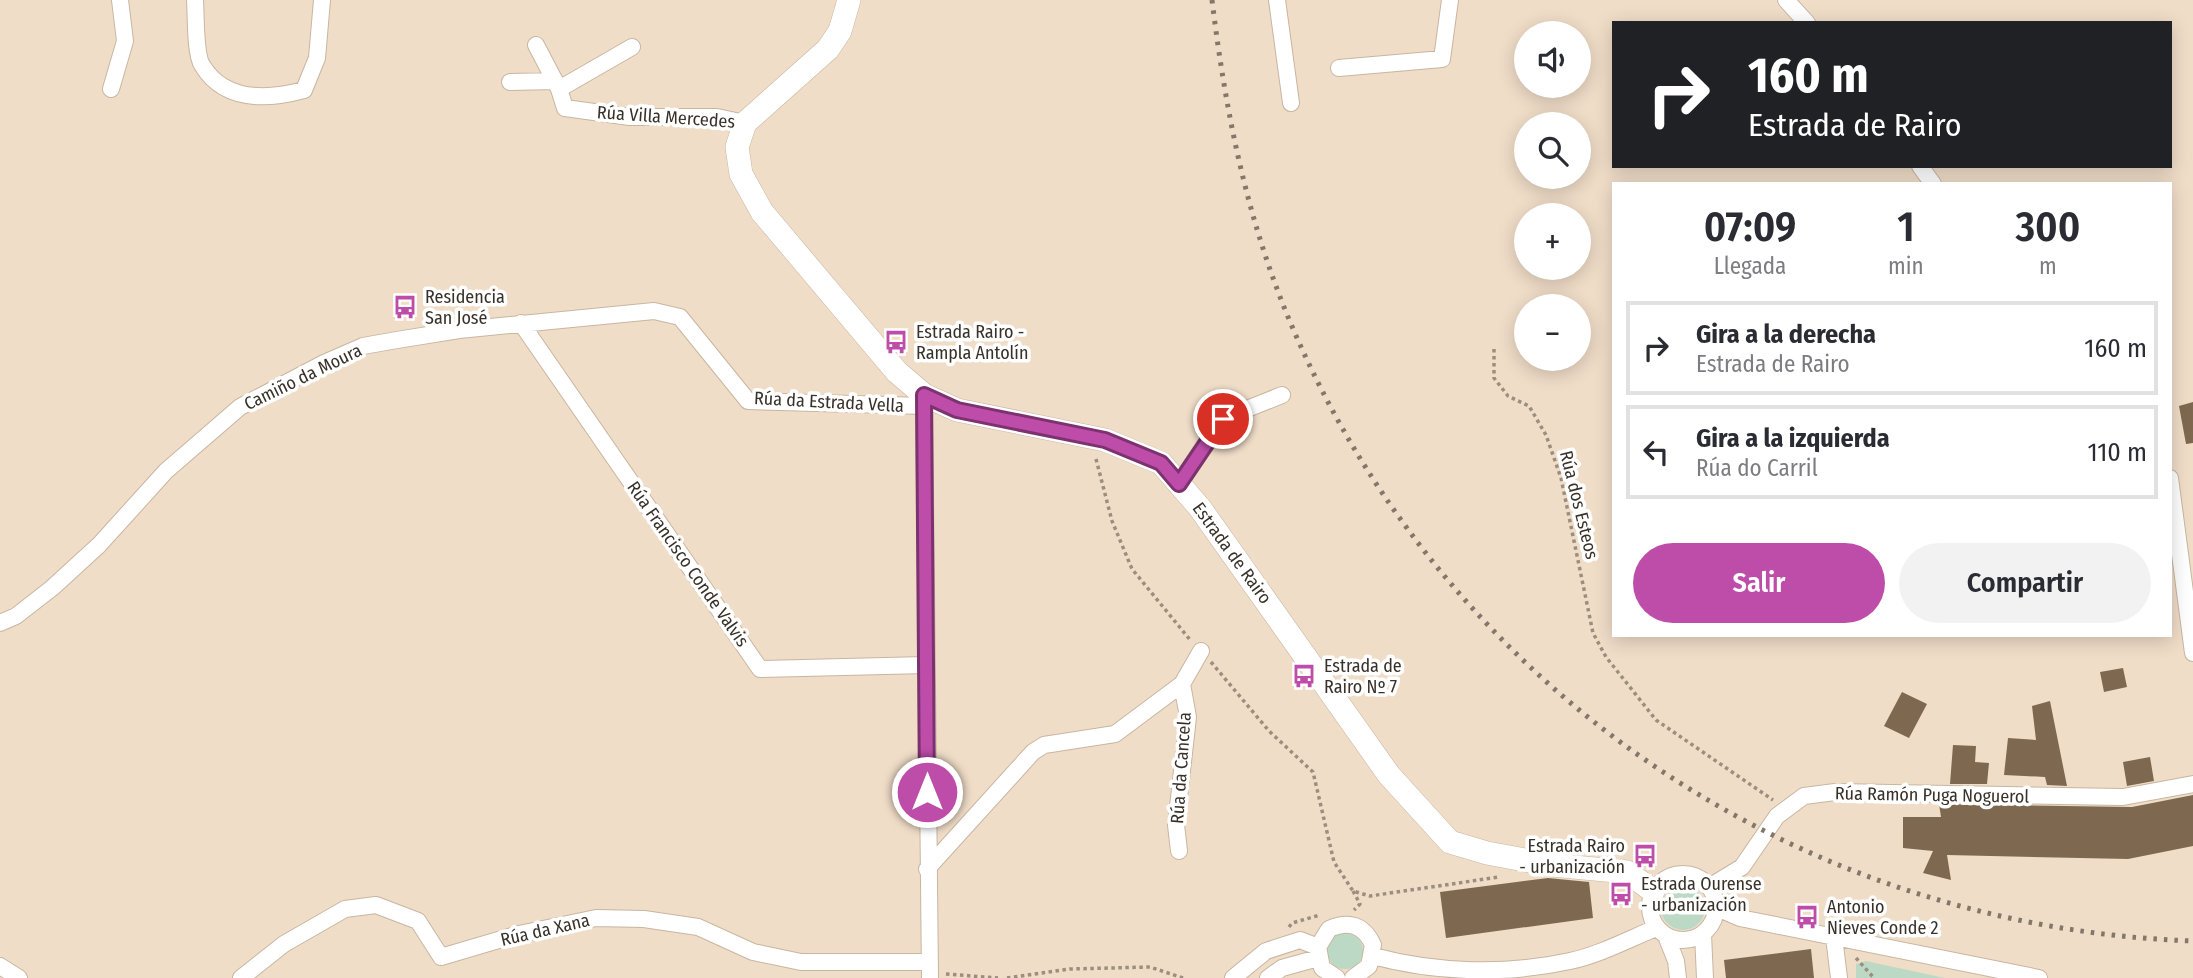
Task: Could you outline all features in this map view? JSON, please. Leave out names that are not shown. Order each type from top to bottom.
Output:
[{"type":"street","points":[[111,89],[125,41],[120,0]]},
{"type":"street","points":[[195,0],[201,64],[227,92],[274,98],[304,90],[317,58],[323,0]]},
{"type":"street","points":[[745,123],[828,49],[840,31],[849,0]]},
{"type":"street","points":[[1277,0],[1291,103]]},
{"type":"street","points":[[1339,68],[1442,59],[1450,0]]},
{"type":"street","points":[[1786,0],[1805,21]]},
{"type":"street","name":"Rúa Villa Mercedes","points":[[536,46],[557,85],[565,108],[629,117],[717,117],[745,123]]},
{"type":"street","points":[[510,82],[557,85],[632,47]]},
{"type":"street","name":"Estrada de Rairo","points":[[745,123],[737,147],[741,174],[762,212],[924,401],[1105,440],[1161,463],[1200,508],[1389,775],[1450,842],[1487,853],[1552,865],[1627,872],[1653,891]]},
{"type":"street","name":"Rúa da Estrada Vella","points":[[521,323],[654,311],[680,317],[748,401],[924,401]]},
{"type":"street","name":"Camiño da Moura","points":[[0,623],[16,616],[52,588],[99,545],[166,471],[240,407],[363,346],[521,323]]},
{"type":"street","name":"Rúa Francisco Conde Valvis","points":[[521,323],[760,670],[926,665]]},
{"type":"street","points":[[1179,484],[1223,419],[1282,396]]},
{"type":"street","points":[[924,401],[930,971]]},
{"type":"street","points":[[2172,493],[2193,653]]},
{"type":"street","points":[[927,869],[1033,752],[1044,745],[1115,734],[1182,684],[1201,652]]},
{"type":"street","name":"Rúa da Cancela","points":[[1180,851],[1176,825],[1188,717],[1182,684]]},
{"type":"street","name":"Rúa Ramón Puga Noguerol","points":[[1709,887],[1742,867],[1777,816],[1804,796],[1835,792],[2123,797],[2193,784]]},
{"type":"street","points":[[1373,956],[1413,967],[1510,970],[1572,961],[1661,932],[1678,941],[1692,940],[1703,934],[1712,924],[1717,908],[1709,887],[1699,878],[1687,874],[1662,881],[1653,891],[1649,903],[1650,916],[1661,932],[1676,961],[1678,978]]},
{"type":"street","name":"Rúa da Xana","points":[[241,978],[284,944],[345,909],[376,905],[418,920],[441,957],[519,934],[596,918],[644,919],[698,927],[753,952],[801,962],[930,971]]},
{"type":"street","points":[[1717,908],[1740,918],[2039,978]]},
{"type":"street","points":[[1268,978],[1282,968],[1318,953],[1329,929],[1350,924],[1368,935],[1373,956],[1369,966],[1353,978]]},
{"type":"street","points":[[1703,934],[1705,978]]},
{"type":"street","points":[[1834,937],[1839,978]]},
{"type":"street","points":[[1233,978],[1266,951],[1300,940],[1318,953],[1322,968],[1337,978]]},
{"type":"street","points":[[0,966],[19,978]]},
{"type":"path","name":"Rúa dos Esteos","points":[[1494,349],[1494,378],[1508,396],[1529,406],[1546,435],[1561,478],[1593,633],[1606,657],[1656,720],[1787,809]]},
{"type":"path","points":[[1090,437],[1112,520],[1132,569],[1269,731],[1313,772],[1334,862],[1353,891],[1370,896],[1510,874]]},
{"type":"path","points":[[1007,978],[1070,969],[1150,967],[1183,978]]},
{"type":"path","points":[[930,971],[998,978]]},
{"type":"green space","points":[[1683,886],[1692,887],[1699,892],[1704,899],[1704,917],[1699,924],[1692,929],[1683,930],[1674,929],[1667,924],[1662,917],[1661,908],[1662,899],[1667,892],[1674,887]]},
{"type":"green space","points":[[1345,933],[1358,938],[1363,951],[1358,964],[1345,969],[1332,964],[1327,951],[1332,938]]},
{"type":"green space","points":[[1866,961],[1945,978],[1856,978],[1856,964]]},
{"type":"building","points":[[2193,402],[2193,443],[2186,444],[2179,406]]},
{"type":"building","points":[[2123,668],[2127,687],[2104,692],[2100,672]]},
{"type":"building","points":[[1902,692],[1927,704],[1909,738],[1884,726]]},
{"type":"building","points":[[2050,701],[2067,786],[2047,785],[2045,777],[2004,775],[2008,738],[2036,740],[2032,706]]},
{"type":"building","points":[[1953,745],[1976,746],[1975,762],[1989,763],[1987,784],[1950,784]]},
{"type":"building","points":[[2150,757],[2154,781],[2127,786],[2123,762]]},
{"type":"building","points":[[2193,795],[2193,846],[2128,859],[1947,855],[1951,880],[1923,873],[1933,851],[1903,848],[1903,817],[1941,817],[1939,804],[2132,807]]},
{"type":"building","points":[[1548,878],[1589,882],[1593,918],[1446,938],[1440,892]]},
{"type":"building","points":[[1811,949],[1814,978],[1726,978],[1724,960]]},
{"type":"railway","points":[[1212,0],[1223,80],[1238,158],[1259,236],[1286,312],[1352,445],[1436,565],[1534,671],[1646,761],[1770,834],[1904,889],[2045,925],[2193,941]]},
{"type":"place","name":"Residencia San José","points":[[405,307]]},
{"type":"place","name":"Estrada Rairo - Rampla Antolín","points":[[896,342]]},
{"type":"place","name":"Estrada de Rairo Nº 7","points":[[1304,676]]},
{"type":"place","name":"Estrada Rairo - urbanización","points":[[1645,856]]},
{"type":"place","name":"Estrada Ourense - urbanización","points":[[1621,894]]},
{"type":"place","name":"Antonio Nieves Conde 2","points":[[1807,917]]},
{"type":"route","points":[[927,792],[924,395],[957,410],[1105,440],[1161,463],[1179,484],[1206,440],[1223,419]]}]
